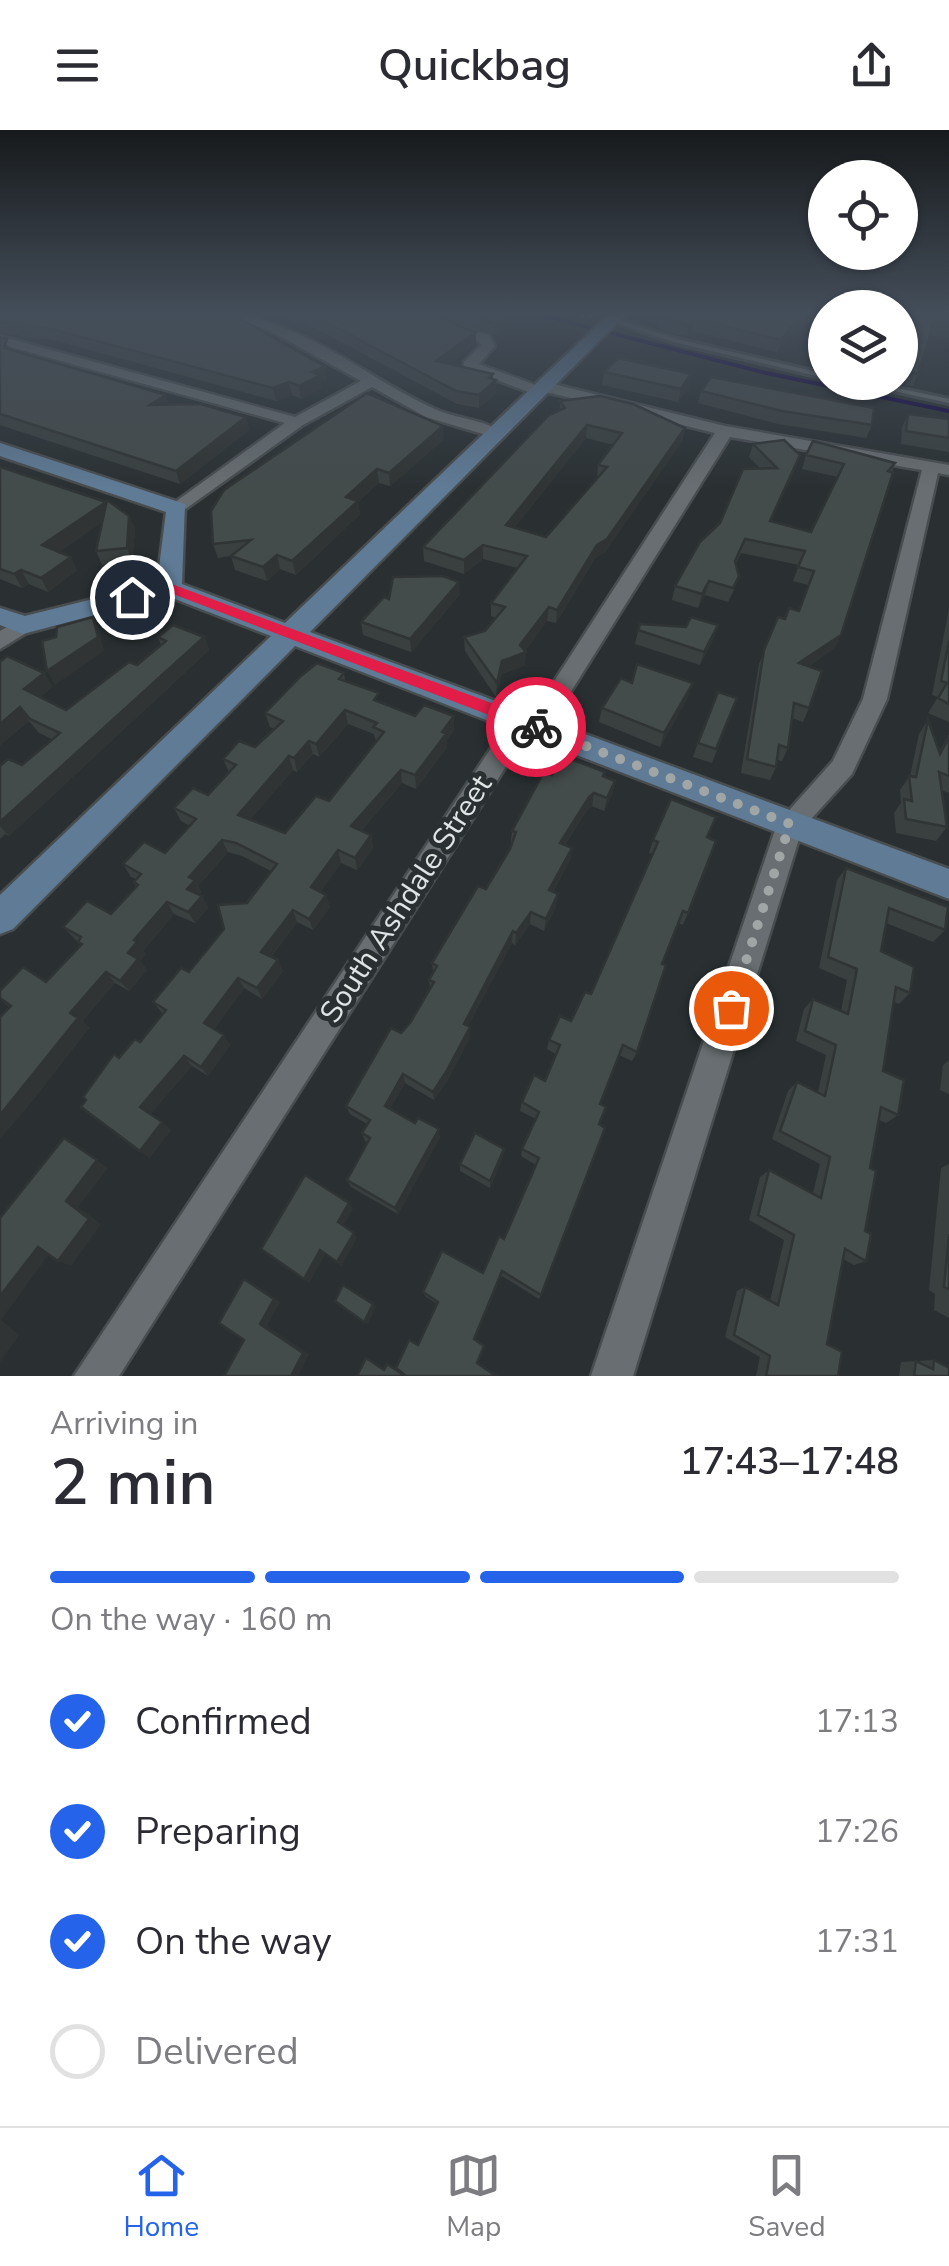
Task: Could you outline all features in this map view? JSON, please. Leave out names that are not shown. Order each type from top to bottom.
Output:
[{"type":"street","points":[[116,372],[296,422]]},
{"type":"street","points":[[356,372],[432,414],[493,432]]},
{"type":"street","points":[[491,372],[542,389],[726,430],[940,469],[875,699],[844,767],[790,824],[612,1376]]},
{"type":"street","points":[[0,918],[558,372]]},
{"type":"street","points":[[169,588],[177,509],[296,422],[372,381]]},
{"type":"street","name":"South Ashdale Street","points":[[95,1376],[522,721],[559,692],[726,430]]},
{"type":"street","points":[[0,449],[177,509]]},
{"type":"street","points":[[8,628],[169,588],[292,631],[949,884]]},
{"type":"lane","points":[[918,395],[949,402]]},
{"type":"building","points":[[0,372],[87,372],[166,395],[150,405],[200,404],[246,417],[176,471],[0,414]]},
{"type":"building","points":[[214,372],[320,375],[299,386],[289,382],[273,388]]},
{"type":"building","points":[[420,372],[485,372],[493,374],[489,378],[496,380],[479,395],[456,391]]},
{"type":"building","points":[[605,372],[691,374],[681,389]]},
{"type":"building","points":[[711,377],[808,395],[808,400],[874,408],[872,425],[782,411],[701,391]]},
{"type":"building","points":[[367,393],[443,426],[389,473],[377,469],[346,497],[358,501],[292,561],[277,555],[263,567],[231,556],[251,540],[213,544],[211,511],[224,490]]},
{"type":"building","points":[[600,396],[633,404],[685,428],[607,539],[597,545],[557,610],[549,607],[520,645],[526,652],[502,661],[497,683],[464,637],[485,631],[505,607],[491,603],[527,556],[483,545],[464,560],[423,547],[549,415],[565,408],[560,401]],"holes":[[[587,425],[622,433],[598,465],[607,467],[546,537],[506,525]]]},
{"type":"building","points":[[908,414],[949,419],[949,438],[906,431]]},
{"type":"building","points":[[784,440],[800,455],[770,521],[811,532],[844,464],[806,455],[813,441],[895,463],[888,471],[893,473],[841,635],[799,663],[822,671],[809,708],[794,703],[788,748],[779,745],[776,767],[747,759],[764,650],[778,617],[785,619],[789,608],[799,611],[814,571],[798,567],[805,551],[745,539],[735,561],[739,576],[733,588],[709,581],[702,594],[675,586],[700,542],[720,523],[743,469],[777,468],[753,444]]},
{"type":"building","points":[[0,467],[106,502],[42,545],[71,557],[41,578],[21,570],[14,574],[0,569]]},
{"type":"building","points":[[107,500],[129,516],[127,548],[96,551]]},
{"type":"building","points":[[443,576],[459,582],[410,639],[361,622],[384,597],[389,599],[393,577]]},
{"type":"building","points":[[93,617],[98,637],[47,671],[42,641],[56,637],[57,627]]},
{"type":"building","points":[[691,617],[718,625],[704,652],[638,630],[640,624],[686,627]]},
{"type":"building","points":[[173,625],[204,637],[0,822],[0,766],[8,759],[22,765],[60,733],[30,719],[20,707],[0,724],[0,662],[7,656],[44,673],[24,689],[66,710],[129,662],[137,665],[166,641],[158,637]]},
{"type":"building","points":[[949,641],[949,704],[938,698],[947,683],[941,681]]},
{"type":"building","points":[[317,663],[344,673],[339,679],[379,693],[374,700],[415,716],[424,705],[454,716],[442,732],[446,734],[415,775],[401,770],[351,826],[371,835],[355,858],[338,850],[311,887],[326,895],[309,919],[293,910],[261,952],[278,960],[257,988],[238,978],[204,1023],[224,1035],[201,1067],[184,1056],[140,1107],[162,1122],[140,1151],[81,1107],[86,1100],[83,1097],[114,1054],[119,1058],[135,1039],[140,1042],[166,1010],[153,1002],[181,968],[189,972],[224,929],[218,905],[247,903],[277,864],[236,843],[222,840],[189,877],[195,880],[187,889],[202,896],[188,912],[167,902],[134,940],[137,942],[128,953],[138,959],[120,981],[106,972],[70,1013],[78,1018],[0,1115],[0,1017],[11,1006],[0,998],[0,991],[23,967],[46,982],[82,944],[78,942],[81,937],[63,927],[87,901],[111,914],[138,885],[134,882],[141,874],[123,864],[144,842],[165,853],[196,819],[174,808],[193,788],[208,795],[236,765],[223,759],[239,741],[255,747],[283,721],[265,713]],"holes":[[[345,710],[377,723],[373,727],[384,732],[329,801],[316,796],[285,833],[238,815],[289,756],[294,758],[309,741],[316,744]]]},
{"type":"building","points":[[637,664],[693,683],[664,733],[602,708],[621,678],[632,683]]},
{"type":"building","points":[[718,692],[737,698],[716,749],[698,743]]},
{"type":"building","points":[[928,720],[940,754],[949,737],[949,776],[939,772],[947,827],[906,819],[904,799],[912,801],[909,776],[916,777]]},
{"type":"building","points":[[565,757],[605,772],[603,776],[615,781],[607,798],[594,793],[589,797],[560,843],[572,848],[549,890],[558,894],[546,919],[531,912],[516,933],[513,931],[464,1024],[470,1027],[433,1092],[403,1074],[385,1106],[415,1123],[418,1118],[439,1129],[395,1208],[347,1180],[370,1138],[362,1133],[370,1120],[346,1106],[391,1028],[401,1033],[410,1023],[434,982],[429,980],[437,966],[432,963],[478,886],[486,889],[510,849],[516,832],[512,831],[544,772],[552,775]]},
{"type":"building","points":[[671,799],[716,817],[707,837],[716,841],[688,913],[683,911],[662,964],[666,965],[637,1052],[623,1045],[600,1104],[606,1107],[599,1124],[605,1128],[541,1295],[502,1271],[474,1339],[484,1346],[477,1363],[496,1376],[406,1376],[396,1368],[409,1340],[418,1345],[438,1302],[423,1292],[442,1251],[483,1273],[499,1236],[504,1239],[539,1158],[522,1149],[539,1112],[522,1102],[534,1075],[545,1081],[560,1045],[549,1040],[560,1016],[571,1021],[585,992],[591,994],[658,842],[653,840]]},
{"type":"building","points":[[846,868],[948,907],[945,930],[889,908],[881,951],[914,967],[910,993],[896,987],[883,1071],[904,1080],[898,1115],[881,1107],[870,1168],[876,1171],[865,1231],[871,1234],[866,1261],[845,1249],[827,1344],[842,1352],[838,1376],[766,1376],[770,1356],[734,1335],[745,1287],[778,1305],[794,1235],[758,1215],[769,1170],[821,1198],[830,1157],[780,1131],[797,1082],[825,1096],[836,1045],[805,1031],[813,999],[848,1014],[857,969],[828,957]]},
{"type":"building","points":[[475,1133],[504,1149],[490,1181],[460,1164]]},
{"type":"building","points":[[64,1138],[97,1160],[66,1201],[89,1219],[58,1261],[38,1247],[0,1296],[0,1218]]},
{"type":"building","points":[[305,1175],[349,1203],[338,1222],[354,1233],[337,1262],[320,1250],[304,1279],[261,1249]]},
{"type":"building","points":[[949,1234],[949,1289],[944,1287]]},
{"type":"building","points":[[244,1279],[274,1299],[260,1324],[303,1353],[291,1376],[224,1376],[244,1340],[219,1323]]},
{"type":"building","points":[[343,1285],[373,1304],[364,1322],[335,1301]]},
{"type":"building","points":[[366,1358],[384,1370],[387,1364],[402,1374],[357,1376]]},
{"type":"building","points":[[934,1360],[949,1368],[949,1376],[914,1376],[916,1361],[933,1369]]},
{"type":"waterway","points":[[763,372],[949,411]]},
{"type":"way so far","points":[[536,727],[790,824],[731,1008]]},
{"type":"route","points":[[132,597],[169,588],[292,631],[536,727]]}]
